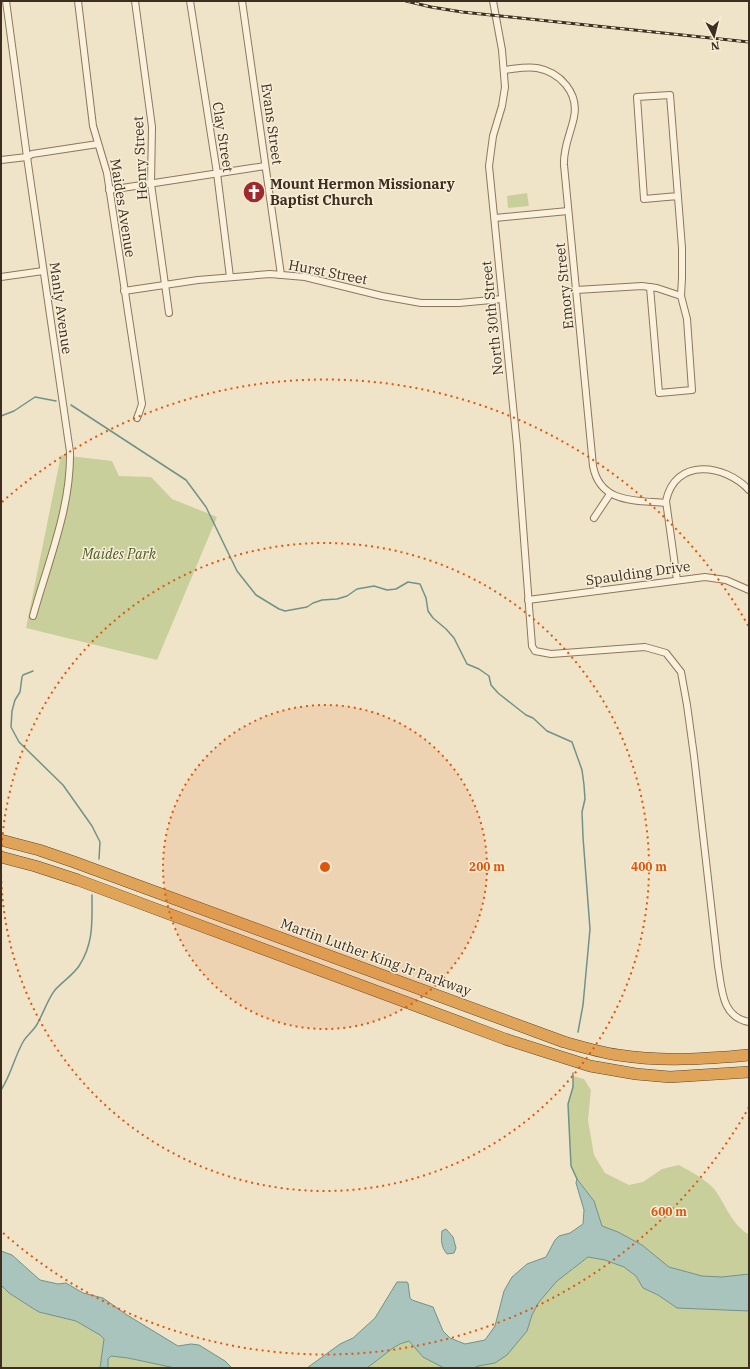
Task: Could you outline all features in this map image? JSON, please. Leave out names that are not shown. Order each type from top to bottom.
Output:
[{"type":"highway","name":"Martin Luther King Jr Parkway","points":[[1,840],[39,850],[74,862],[538,1034],[570,1044],[617,1055],[660,1060],[749,1056]]},
{"type":"highway","points":[[1,857],[36,866],[78,880],[505,1039],[590,1066],[621,1072],[670,1077],[749,1072]]},
{"type":"street","name":"Manly Avenue","points":[[6,1],[68,437],[70,467],[66,498],[33,616]]},
{"type":"street","name":"Maides Avenue","points":[[78,1],[93,126],[105,163],[142,404],[137,418]]},
{"type":"street","name":"Henry Street","points":[[135,1],[152,128],[151,184],[169,313]]},
{"type":"street","name":"Clay Street","points":[[190,1],[217,173],[230,277]]},
{"type":"street","name":"Evans Street","points":[[242,1],[281,275]]},
{"type":"street","name":"North 30th Street","points":[[493,1],[502,50],[504,99],[493,136],[490,159],[517,446],[530,636],[532,646],[535,651],[551,654],[645,647],[666,653],[681,672],[694,756],[718,966],[724,1001],[730,1011],[740,1020],[749,1022]]},
{"type":"street","name":"Emory Street","points":[[504,70],[527,68],[542,69],[561,79],[570,90],[574,103],[574,114],[563,158],[593,466],[600,485],[610,494]]},
{"type":"street","points":[[650,286],[658,393],[692,390],[687,319],[681,296],[683,268],[678,196],[670,95],[637,97],[644,198],[678,196]]},
{"type":"street","points":[[1,160],[27,157],[32,154],[98,144]]},
{"type":"street","points":[[109,190],[265,166]]},
{"type":"street","points":[[495,218],[568,212]]},
{"type":"street","points":[[1,277],[44,271]]},
{"type":"street","name":"Hurst Street","points":[[124,290],[260,274],[305,277],[382,296],[421,303],[459,303],[502,299]]},
{"type":"street","points":[[576,290],[632,285],[650,286],[681,296]]},
{"type":"street","points":[[677,580],[666,503],[668,495],[674,484],[682,475],[693,470],[708,469],[720,471],[740,482],[749,490]]},
{"type":"street","points":[[594,518],[610,494],[626,499],[666,503]]},
{"type":"street","name":"Spaulding Drive","points":[[528,600],[705,577],[718,578],[738,584],[749,590]]},
{"type":"green space","points":[[527,193],[529,206],[508,208],[507,196]]},
{"type":"green space","name":"Maides Park","points":[[61,455],[112,461],[119,476],[151,477],[172,499],[217,517],[157,660],[26,628]]},
{"type":"green space","points":[[573,1076],[584,1079],[591,1090],[588,1120],[594,1155],[605,1173],[629,1185],[643,1182],[662,1169],[679,1165],[703,1179],[715,1190],[737,1225],[749,1235],[749,1274],[722,1277],[702,1276],[669,1267],[642,1245],[618,1232],[602,1226],[594,1201],[577,1179],[571,1166],[568,1104],[573,1088]]},
{"type":"green space","points":[[588,1257],[605,1260],[624,1267],[636,1276],[643,1288],[658,1295],[677,1308],[749,1311],[749,1368],[474,1368],[495,1363],[527,1331],[532,1315],[539,1302],[557,1281]]},
{"type":"green space","points":[[1,1285],[9,1293],[39,1312],[76,1321],[100,1335],[104,1339],[100,1368],[1,1368]]},
{"type":"green space","points":[[409,1341],[423,1357],[444,1368],[367,1368],[392,1349]]},
{"type":"green space","points":[[111,1356],[175,1368],[108,1368],[108,1359]]},
{"type":"water","points":[[577,1179],[594,1201],[602,1226],[618,1232],[642,1245],[669,1267],[702,1276],[722,1277],[749,1274],[749,1311],[677,1308],[658,1295],[643,1288],[636,1276],[624,1267],[605,1260],[588,1257],[557,1281],[539,1302],[532,1315],[527,1331],[507,1355],[495,1363],[474,1368],[444,1368],[423,1357],[409,1341],[393,1348],[367,1368],[307,1368],[340,1344],[353,1338],[375,1318],[397,1282],[408,1283],[410,1298],[412,1300],[433,1307],[443,1331],[450,1338],[465,1344],[485,1340],[495,1326],[504,1291],[512,1277],[527,1264],[546,1257],[555,1240],[559,1236],[570,1233],[583,1224],[584,1210],[576,1183]]},
{"type":"water","points":[[446,1229],[453,1237],[456,1248],[454,1253],[447,1254],[443,1246],[442,1231]]},
{"type":"water","points":[[1,1251],[12,1255],[40,1280],[58,1284],[66,1283],[83,1293],[103,1298],[127,1315],[178,1346],[191,1344],[199,1345],[225,1361],[232,1368],[175,1368],[111,1356],[108,1359],[108,1368],[100,1368],[104,1339],[100,1335],[76,1321],[39,1312],[9,1293],[1,1285]]},
{"type":"waterway","points":[[1,416],[14,411],[35,397],[56,401]]},
{"type":"waterway","points":[[71,405],[186,480],[206,507],[237,571],[256,595],[285,611],[307,607],[322,600],[337,599],[347,596],[357,589],[374,586],[387,590],[396,589],[408,582],[420,584],[426,598],[428,611],[433,618],[454,638],[467,664],[479,669],[489,676],[491,685],[498,693],[526,715],[533,718],[547,731],[572,742],[582,770],[584,785],[585,799],[582,812],[583,837],[590,929],[583,1005],[578,1032]]},
{"type":"waterway","points":[[33,671],[23,675],[22,677],[20,692],[15,700],[12,711],[11,727],[19,742],[63,785],[92,826],[100,842],[99,859]]},
{"type":"waterway","points":[[1,1090],[23,1042],[36,1026],[52,994],[77,969],[84,957],[90,940],[92,895]]},
{"type":"waterway","points":[[573,1073],[573,1087],[568,1104],[571,1166],[577,1179]]},
{"type":"railway","points":[[406,1],[462,12],[749,42]]},
{"type":"place","name":"Mount Hermon Missionary Baptist Church","points":[[254,192]]}]
